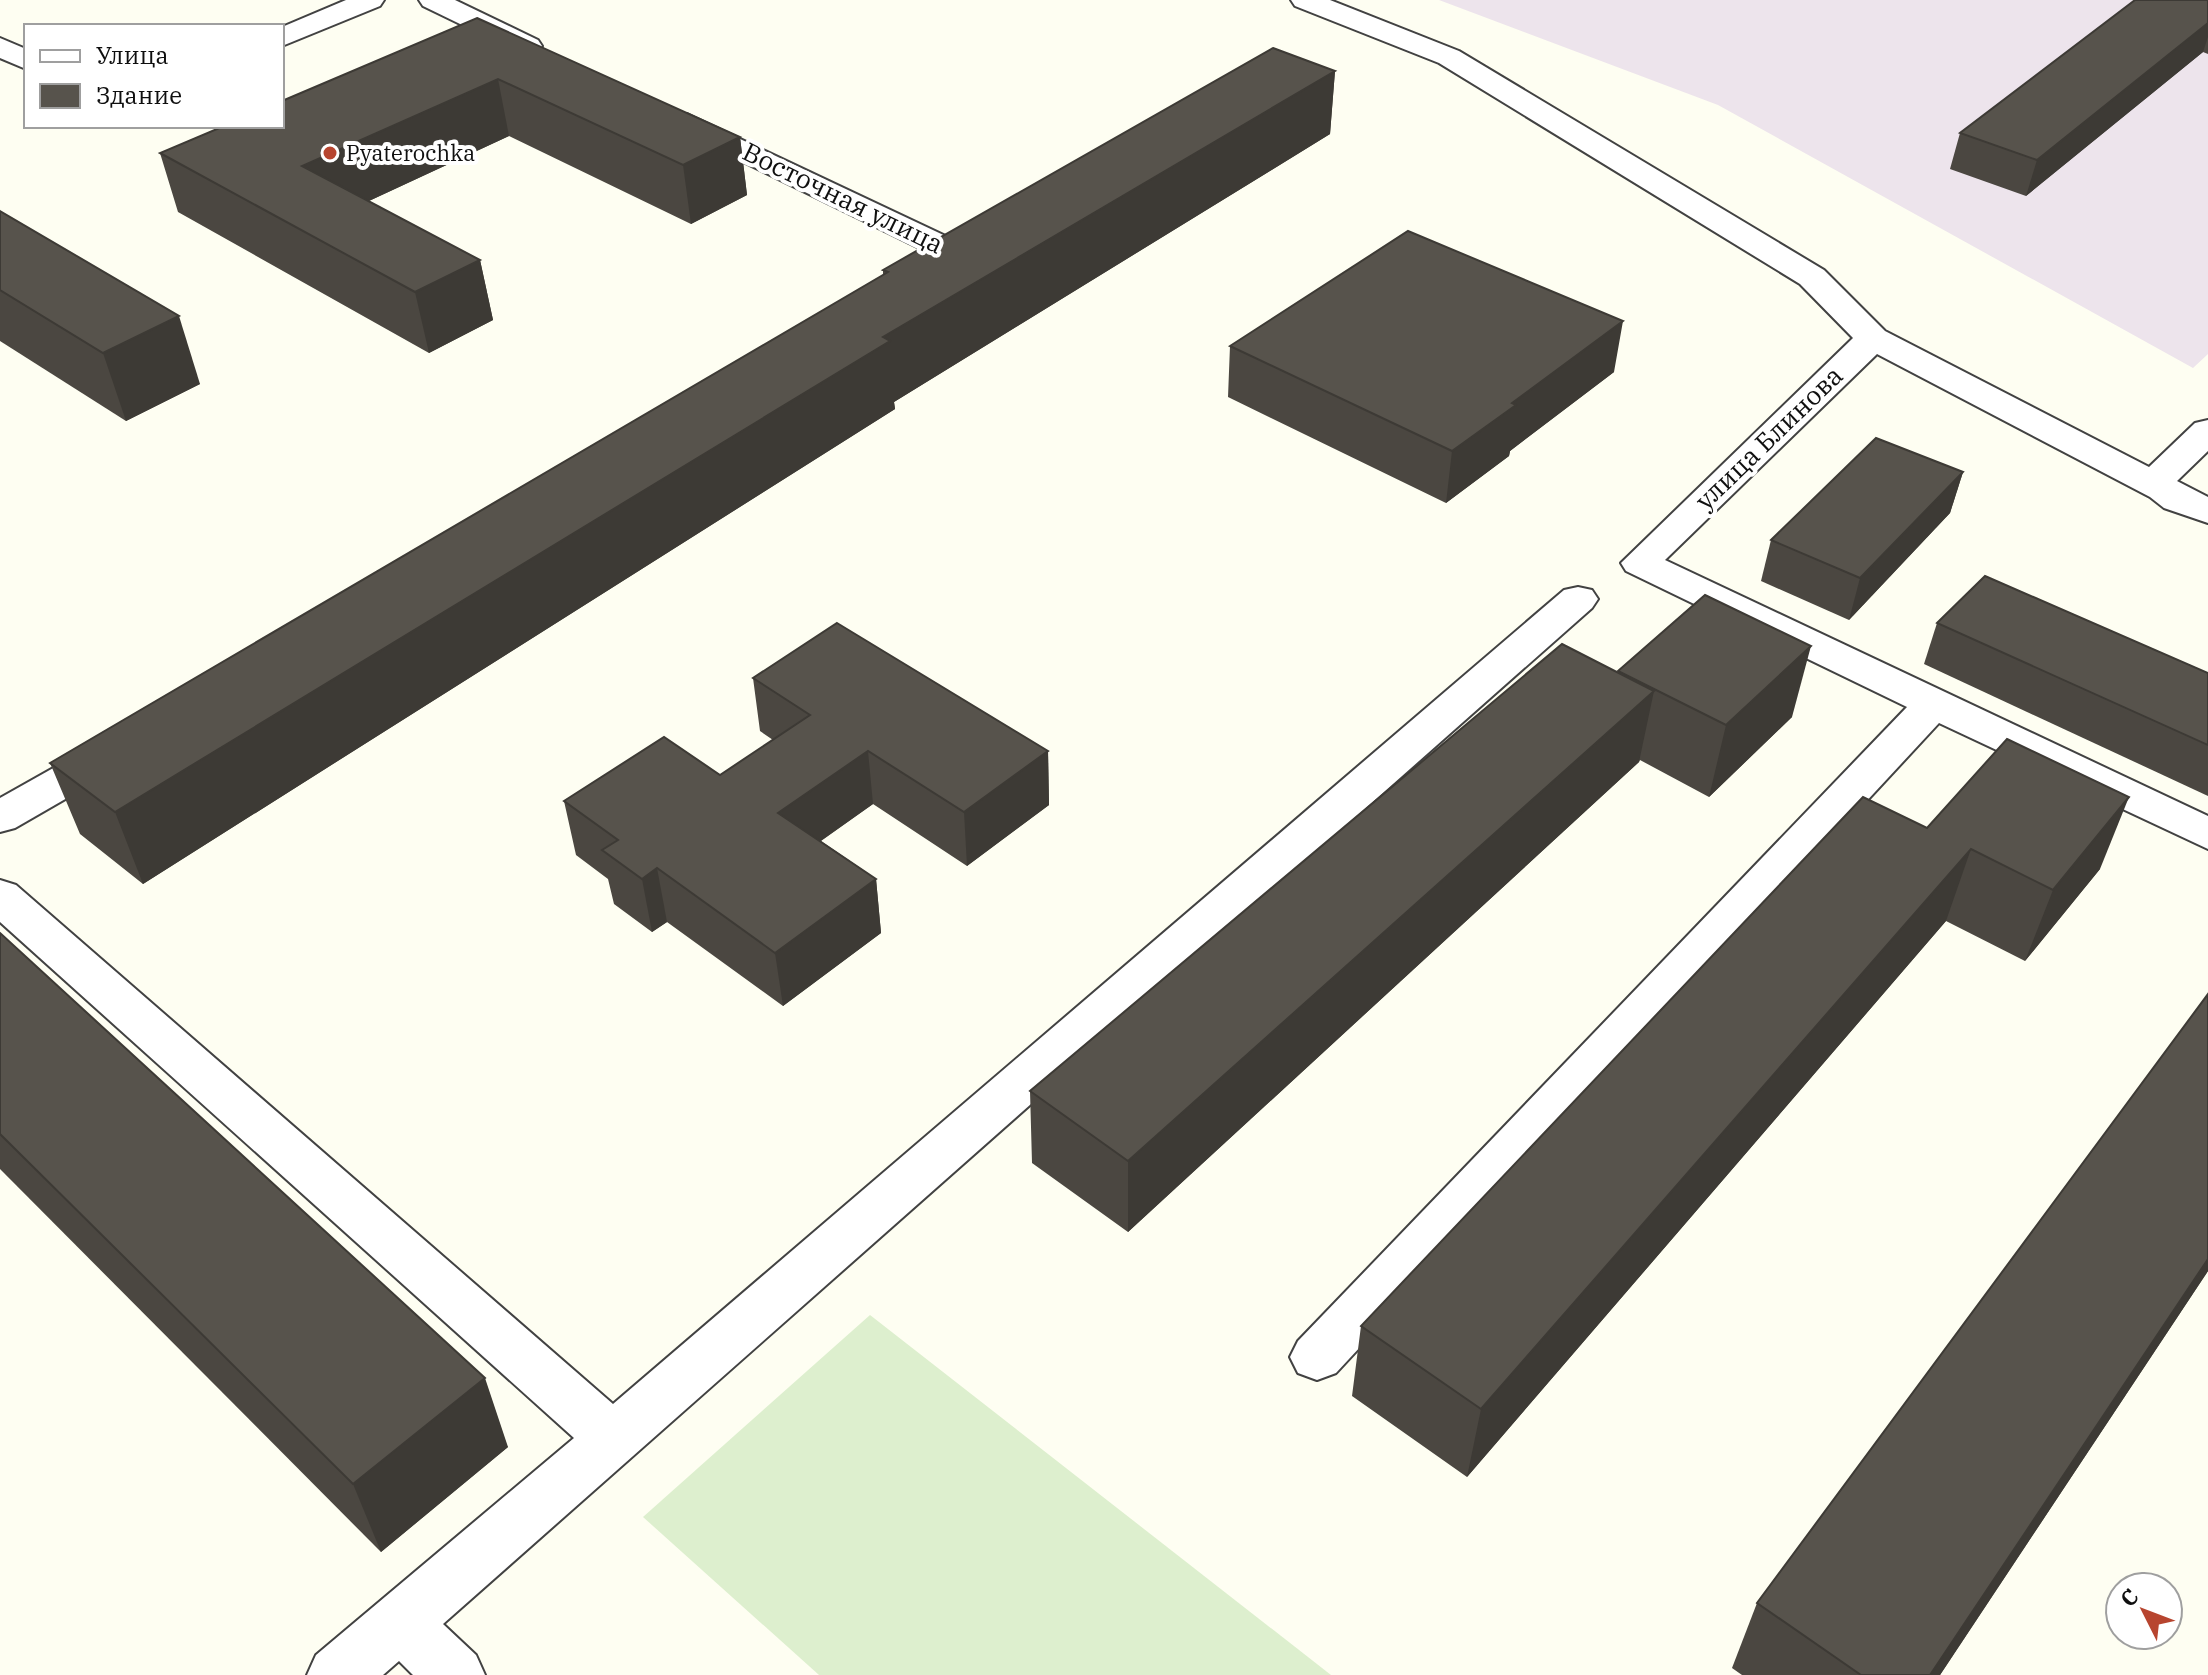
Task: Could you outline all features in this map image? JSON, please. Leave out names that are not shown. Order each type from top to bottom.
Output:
[{"type":"street","points":[[284,36],[370,0]]},
{"type":"street","points":[[433,0],[562,62]]},
{"type":"street","points":[[1305,0],[1449,57],[1812,277],[1873,338],[2208,512]]},
{"type":"street","points":[[0,47],[24,59]]},
{"type":"street","name":"Восточная улица","points":[[662,111],[976,263],[935,287]]},
{"type":"street","name":"улица Блинова","points":[[1873,338],[1640,563],[2208,834]]},
{"type":"street","points":[[2155,482],[2208,431]]},
{"type":"street","points":[[2155,482],[2208,526]]},
{"type":"street","points":[[337,1675],[401,1623],[1578,599]]},
{"type":"street","points":[[1317,1357],[1934,703]]},
{"type":"street","points":[[0,817],[138,739]]},
{"type":"street","points":[[0,896],[613,1438]]},
{"type":"street","points":[[401,1623],[455,1675]]},
{"type":"shaded area","points":[[1439,0],[2208,0],[2208,354],[2193,368],[1718,105]]},
{"type":"green space","points":[[870,1315],[1331,1675],[819,1675],[643,1517]]},
{"type":"building","points":[[2135,0],[2208,0],[2208,23],[2037,160],[1960,133]]},
{"type":"building","points":[[477,18],[740,137],[683,165],[498,79],[302,166],[480,260],[415,292],[160,153],[219,128],[284,128],[284,100]]},
{"type":"building","points":[[1273,48],[1335,71],[883,337],[890,341],[115,812],[50,763],[888,272],[883,270]]},
{"type":"building","points":[[0,211],[179,316],[103,353],[0,290]]},
{"type":"building","points":[[1408,231],[1623,321],[1452,451],[1230,346]]},
{"type":"building","points":[[1876,438],[1963,472],[1860,578],[1771,540]]},
{"type":"building","points":[[1985,576],[2208,673],[2208,745],[1937,623]]},
{"type":"building","points":[[1705,595],[1811,646],[1726,725],[1618,671]]},
{"type":"building","points":[[837,623],[1048,751],[964,812],[868,751],[778,813],[876,879],[775,953],[657,868],[642,879],[602,850],[618,840],[564,801],[664,737],[720,775],[810,715],[753,678]]},
{"type":"building","points":[[1562,644],[1654,691],[1128,1161],[1030,1091]]},
{"type":"building","points":[[2007,739],[2129,797],[2053,890],[1971,849],[1481,1409],[1361,1326],[1863,797],[1927,828]]},
{"type":"building","points":[[0,933],[485,1378],[353,1484],[0,1134]]},
{"type":"building","points":[[2208,994],[2208,1259],[1930,1675],[1861,1675],[1757,1603]]},
{"type":"place","name":"Pyaterochka","points":[[330,153]]}]
